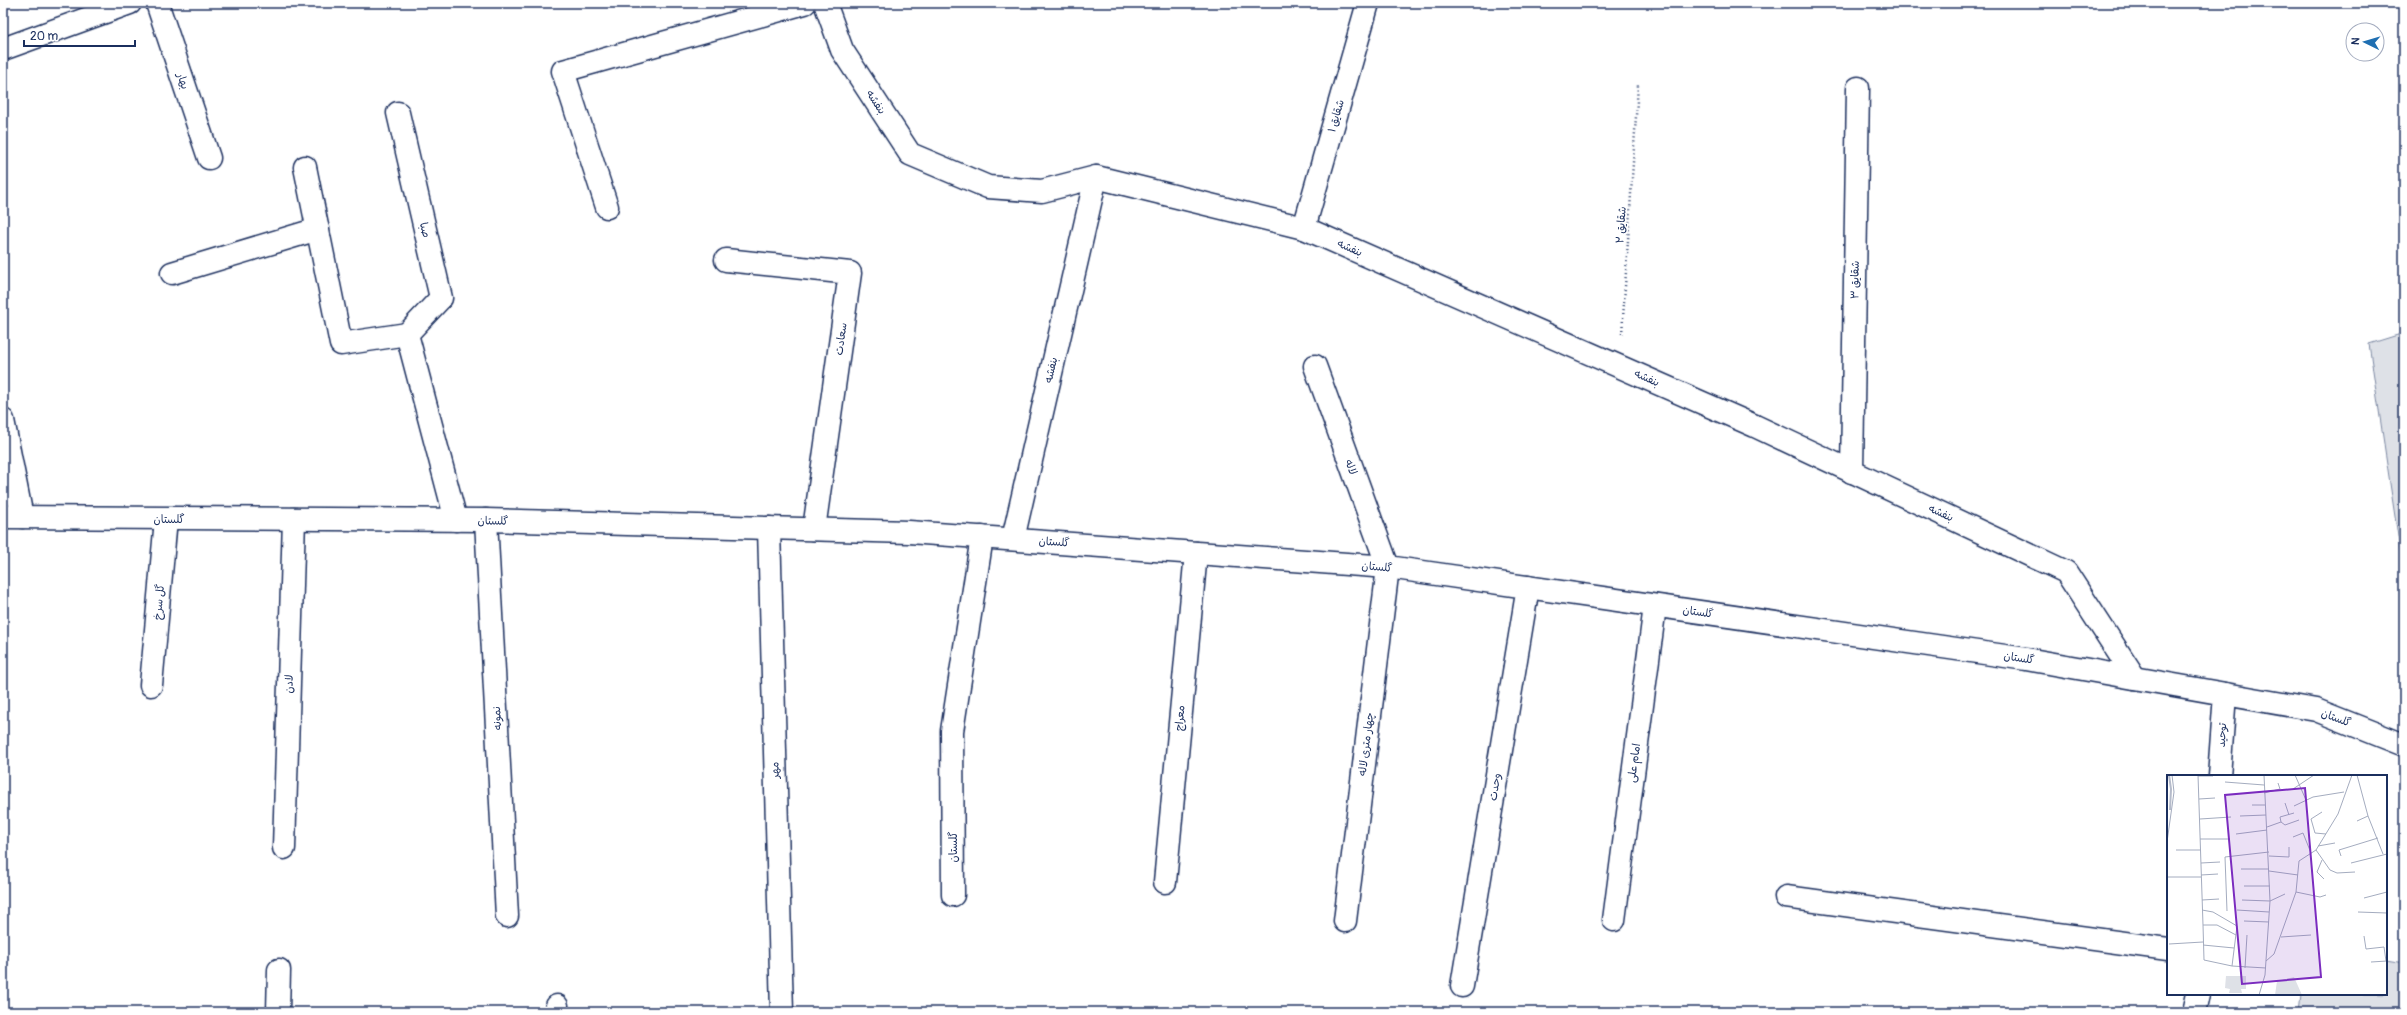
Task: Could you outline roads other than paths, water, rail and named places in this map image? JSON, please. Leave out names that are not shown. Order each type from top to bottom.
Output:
[{"type":"street","points":[[3,49],[130,3]]},
{"type":"street","name":"بهار","points":[[157,3],[209,158]]},
{"type":"street","points":[[607,207],[563,71],[805,3]]},
{"type":"street","name":"بنفشه","points":[[825,3],[842,50],[910,154],[988,187],[1042,191],[1096,178],[1304,228],[1755,426],[2066,572],[2135,678]]},
{"type":"street","name":"شقایق ۱","points":[[1304,228],[1368,3]]},
{"type":"street","name":"شقایق ۳","points":[[1852,472],[1858,88]]},
{"type":"street","name":"صبا","points":[[398,114],[441,298],[407,334]]},
{"type":"street","points":[[305,167],[341,344],[407,334],[456,520]]},
{"type":"street","name":"بنفشه","points":[[1013,539],[1096,178]]},
{"type":"street","points":[[172,273],[318,229]]},
{"type":"street","name":"سعادت","points":[[726,260],[850,273],[814,529]]},
{"type":"street","name":"لاله","points":[[1315,366],[1388,567]]},
{"type":"street","points":[[3,420],[13,517]]},
{"type":"street","name":"گلستان","points":[[13,517],[486,520],[909,532],[1388,567],[2026,659],[2135,678],[2316,710],[2404,745]]},
{"type":"street","name":"گل سرخ","points":[[151,685],[166,519]]},
{"type":"street","name":"لادن","points":[[284,848],[294,519]]},
{"type":"street","name":"نمونه","points":[[486,520],[507,916]]},
{"type":"street","name":"مهر","points":[[769,528],[782,1012]]},
{"type":"street","name":"گلستان","points":[[953,895],[952,730],[982,537]]},
{"type":"street","name":"معراج","points":[[1165,882],[1196,553]]},
{"type":"street","name":"چهار متری لاله","points":[[1345,921],[1388,567]]},
{"type":"street","name":"وحدت","points":[[1462,986],[1528,587]]},
{"type":"street","name":"امام علی","points":[[1614,920],[1655,606]]},
{"type":"street","name":"توحید","points":[[2219,775],[2225,694]]},
{"type":"street","points":[[1786,897],[2167,950]]},
{"type":"street","points":[[278,1012],[279,970]]},
{"type":"street","points":[[2194,1012],[2198,995]]}]
